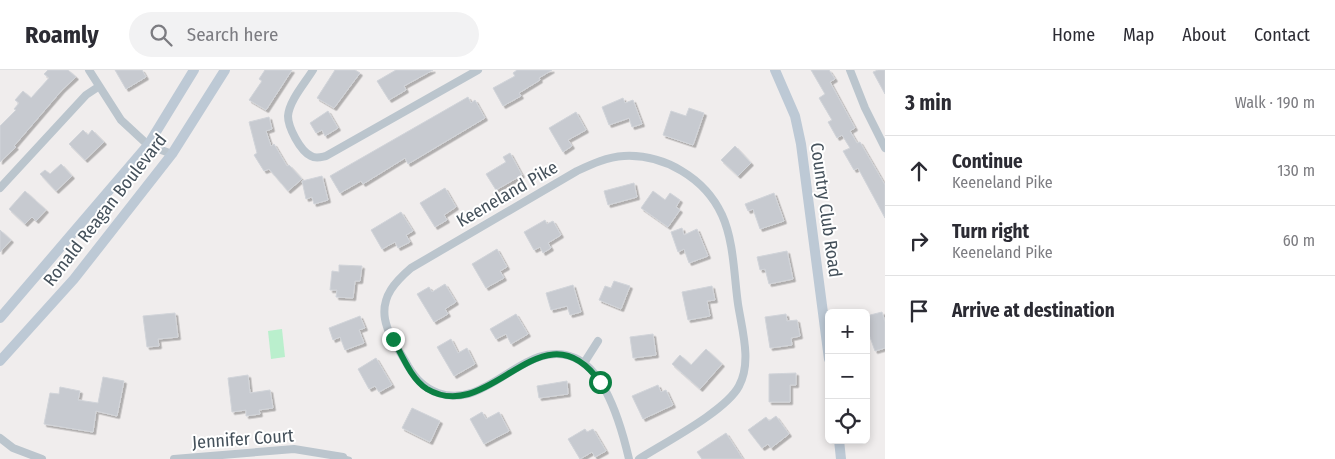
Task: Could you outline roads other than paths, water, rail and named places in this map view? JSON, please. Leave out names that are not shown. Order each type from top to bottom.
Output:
[{"type":"main road","name":"Ronald Reagan Boulevard","points":[[0,318],[148,145],[194,70]]},
{"type":"main road","name":"Ronald Reagan Boulevard","points":[[0,361],[74,279],[172,154],[225,70]]},
{"type":"main road","name":"Country Club Road","points":[[775,70],[795,116],[801,144],[828,354]]},
{"type":"main road","points":[[839,444],[841,459]]},
{"type":"street","points":[[89,70],[121,120],[148,145],[172,154]]},
{"type":"street","points":[[313,70],[288,115],[290,126],[304,151],[310,156],[318,158],[326,156],[478,70]]},
{"type":"street","points":[[850,70],[865,108],[885,148]]},
{"type":"street","points":[[0,188],[86,95],[98,86]]},
{"type":"street","name":"Keeneland Pike","points":[[584,363],[575,357],[547,354],[532,359],[470,394],[456,397],[427,389],[414,376],[386,325],[384,313],[387,295],[395,282],[411,268],[577,170],[600,161],[623,156],[669,163],[690,176],[708,194],[722,214],[728,236],[745,356],[744,370],[740,385],[733,397],[639,459]]},
{"type":"street","points":[[598,342],[584,363],[600,382],[611,403],[621,428],[629,459]]},
{"type":"street","points":[[0,438],[14,448],[42,459]]},
{"type":"street","name":"Jennifer Court","points":[[174,459],[294,449],[347,458]]}]
